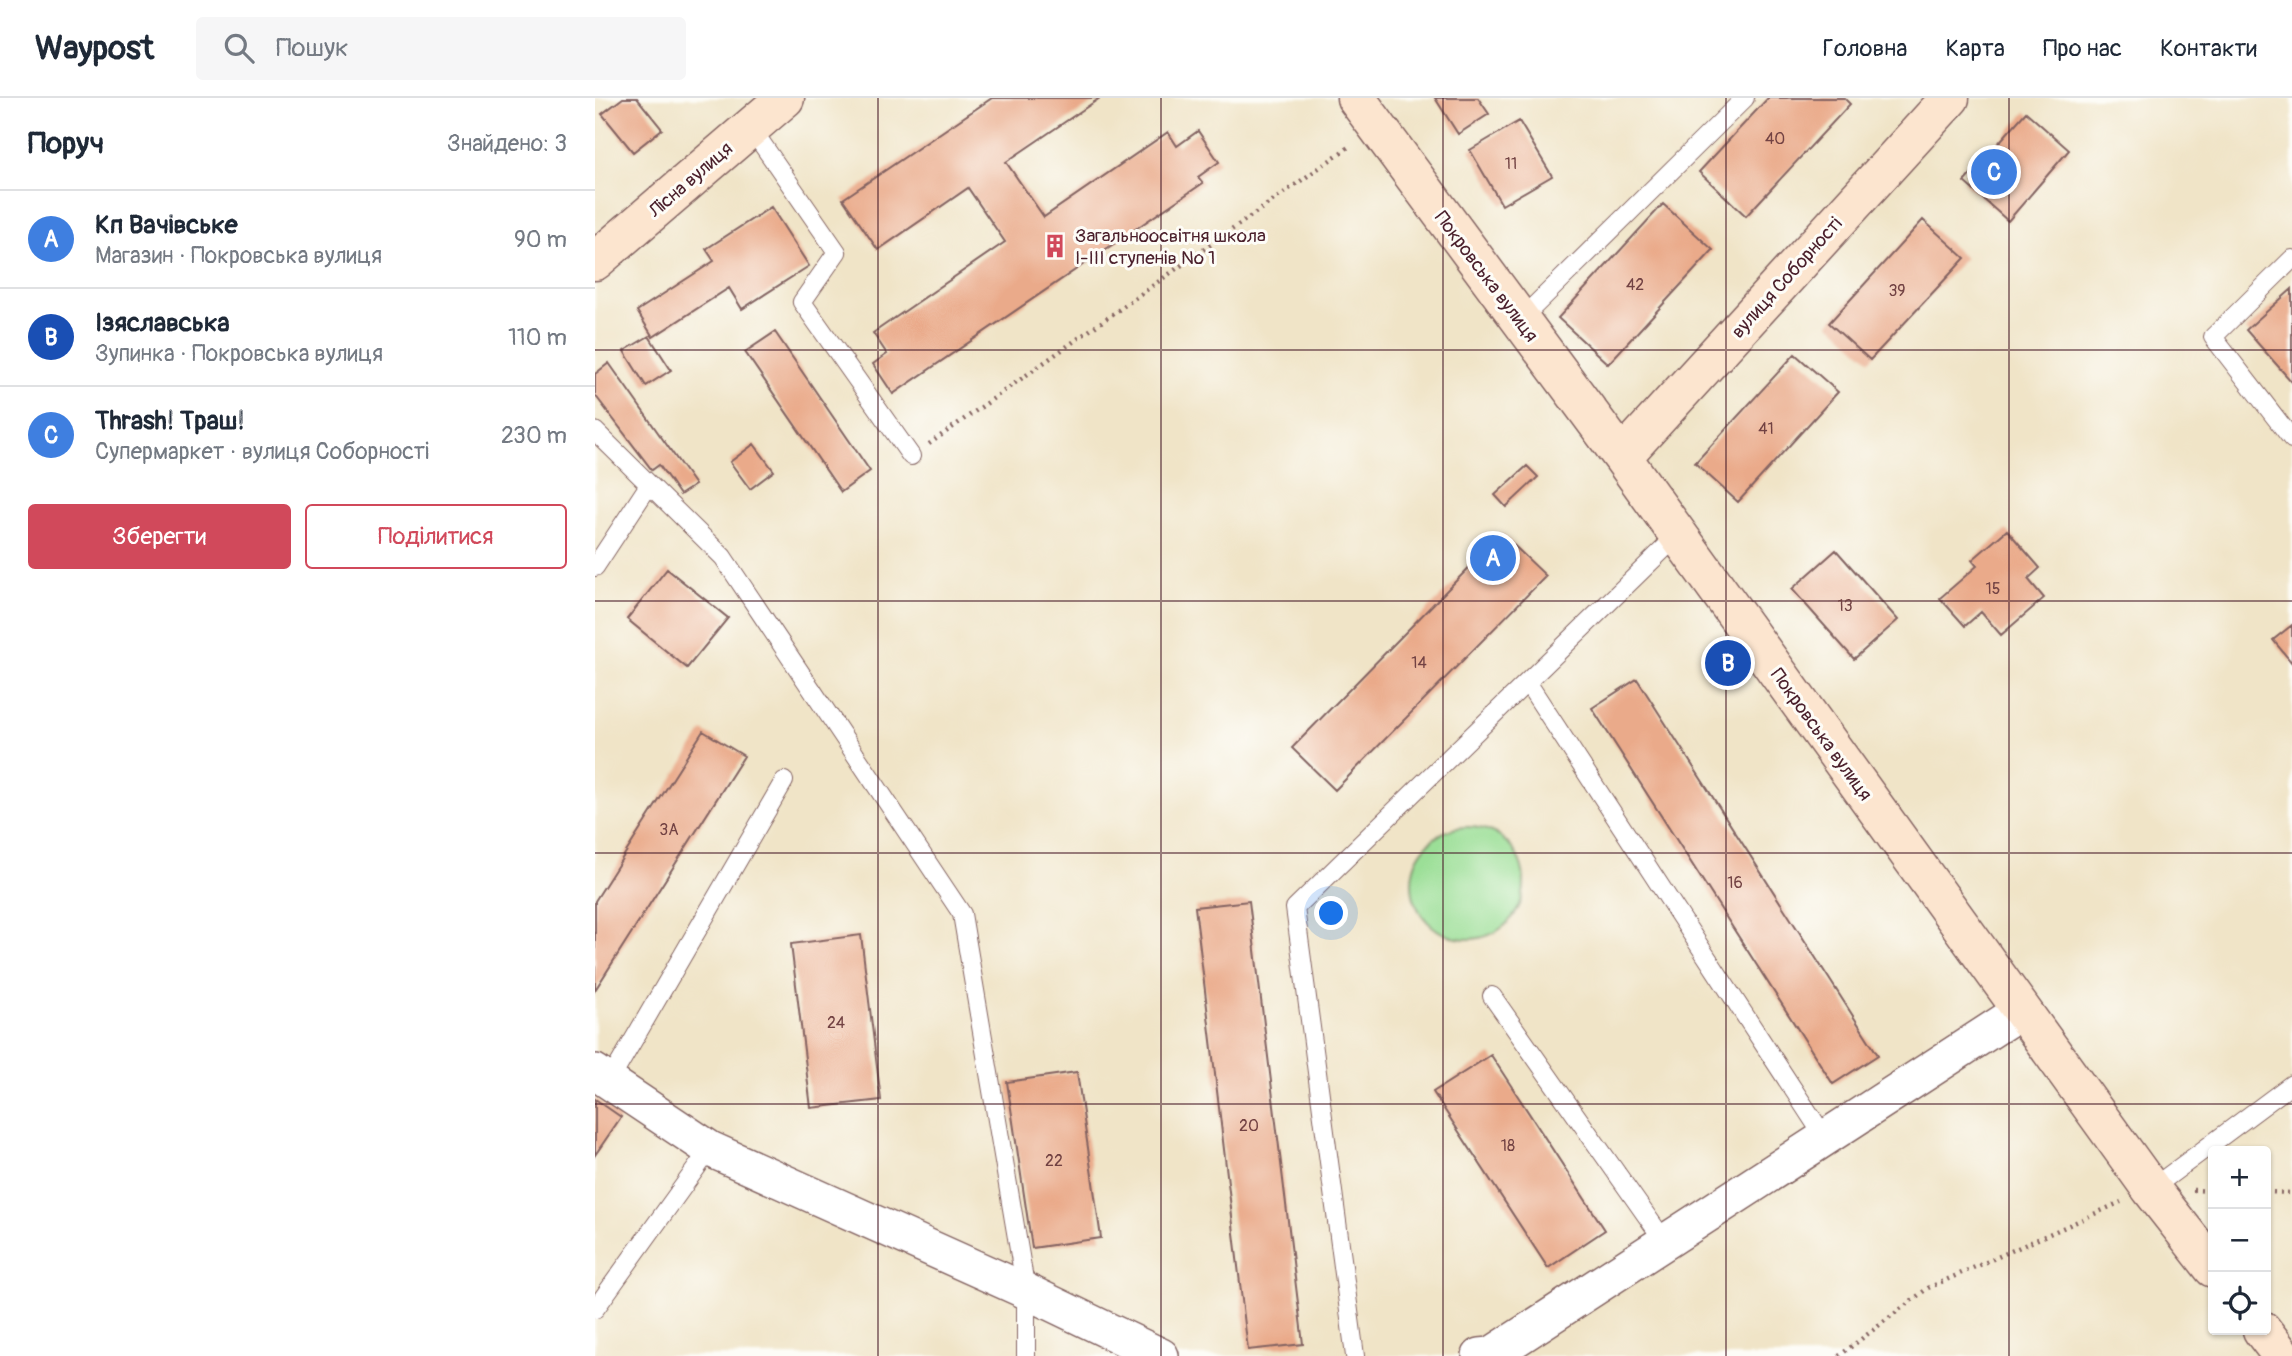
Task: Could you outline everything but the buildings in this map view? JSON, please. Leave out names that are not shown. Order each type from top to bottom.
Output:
[{"type":"main road","name":"Лісна вулиця","points":[[595,261],[785,98]]},
{"type":"main road","name":"вулиця Соборності","points":[[1622,457],[1950,98]]},
{"type":"main road","name":"Покровська вулиця","points":[[1366,113],[1622,457],[2151,1189],[2208,1262]]},
{"type":"main road","points":[[2266,1335],[2282,1356]]},
{"type":"street","points":[[1480,1356],[1491,1355],[2022,1010]]},
{"type":"street","points":[[602,1077],[710,1149],[1026,1291],[1161,1356]]},
{"type":"lane","points":[[1520,320],[1745,98]]},
{"type":"lane","points":[[751,128],[837,252],[803,302],[911,456]]},
{"type":"lane","points":[[2292,259],[2213,337],[2292,439]]},
{"type":"lane","points":[[595,431],[723,557],[962,914],[1026,1291],[1026,1356]]},
{"type":"lane","points":[[595,567],[649,485]]},
{"type":"lane","points":[[1355,1356],[1295,908],[1678,535]]},
{"type":"lane","points":[[1527,682],[1825,1138]]},
{"type":"lane","points":[[602,1077],[784,781]]},
{"type":"lane","points":[[1492,996],[1664,1242]]},
{"type":"lane","points":[[2151,1189],[2292,1084]]},
{"type":"lane","points":[[595,1310],[710,1149]]},
{"type":"path","points":[[911,456],[1366,113]]},
{"type":"path","points":[[1839,1356],[1928,1289],[2151,1189]]},
{"type":"path","points":[[2271,1192],[2292,1193]]},
{"type":"green space","points":[[1468,827],[1489,831],[1508,843],[1520,862],[1524,883],[1520,904],[1508,923],[1489,935],[1468,939],[1447,935],[1428,923],[1416,904],[1412,883],[1416,862],[1428,843],[1447,831]]},
{"type":"place","name":"Thrash! Траш!","points":[[1994,172]]},
{"type":"place","name":"Загальноосвітня школа І-ІІІ ступенів № 1","points":[[1055,246]]},
{"type":"place","name":"Кп Вачівське","points":[[1493,558]]},
{"type":"place","name":"Ізяславська","points":[[1728,663]]}]
